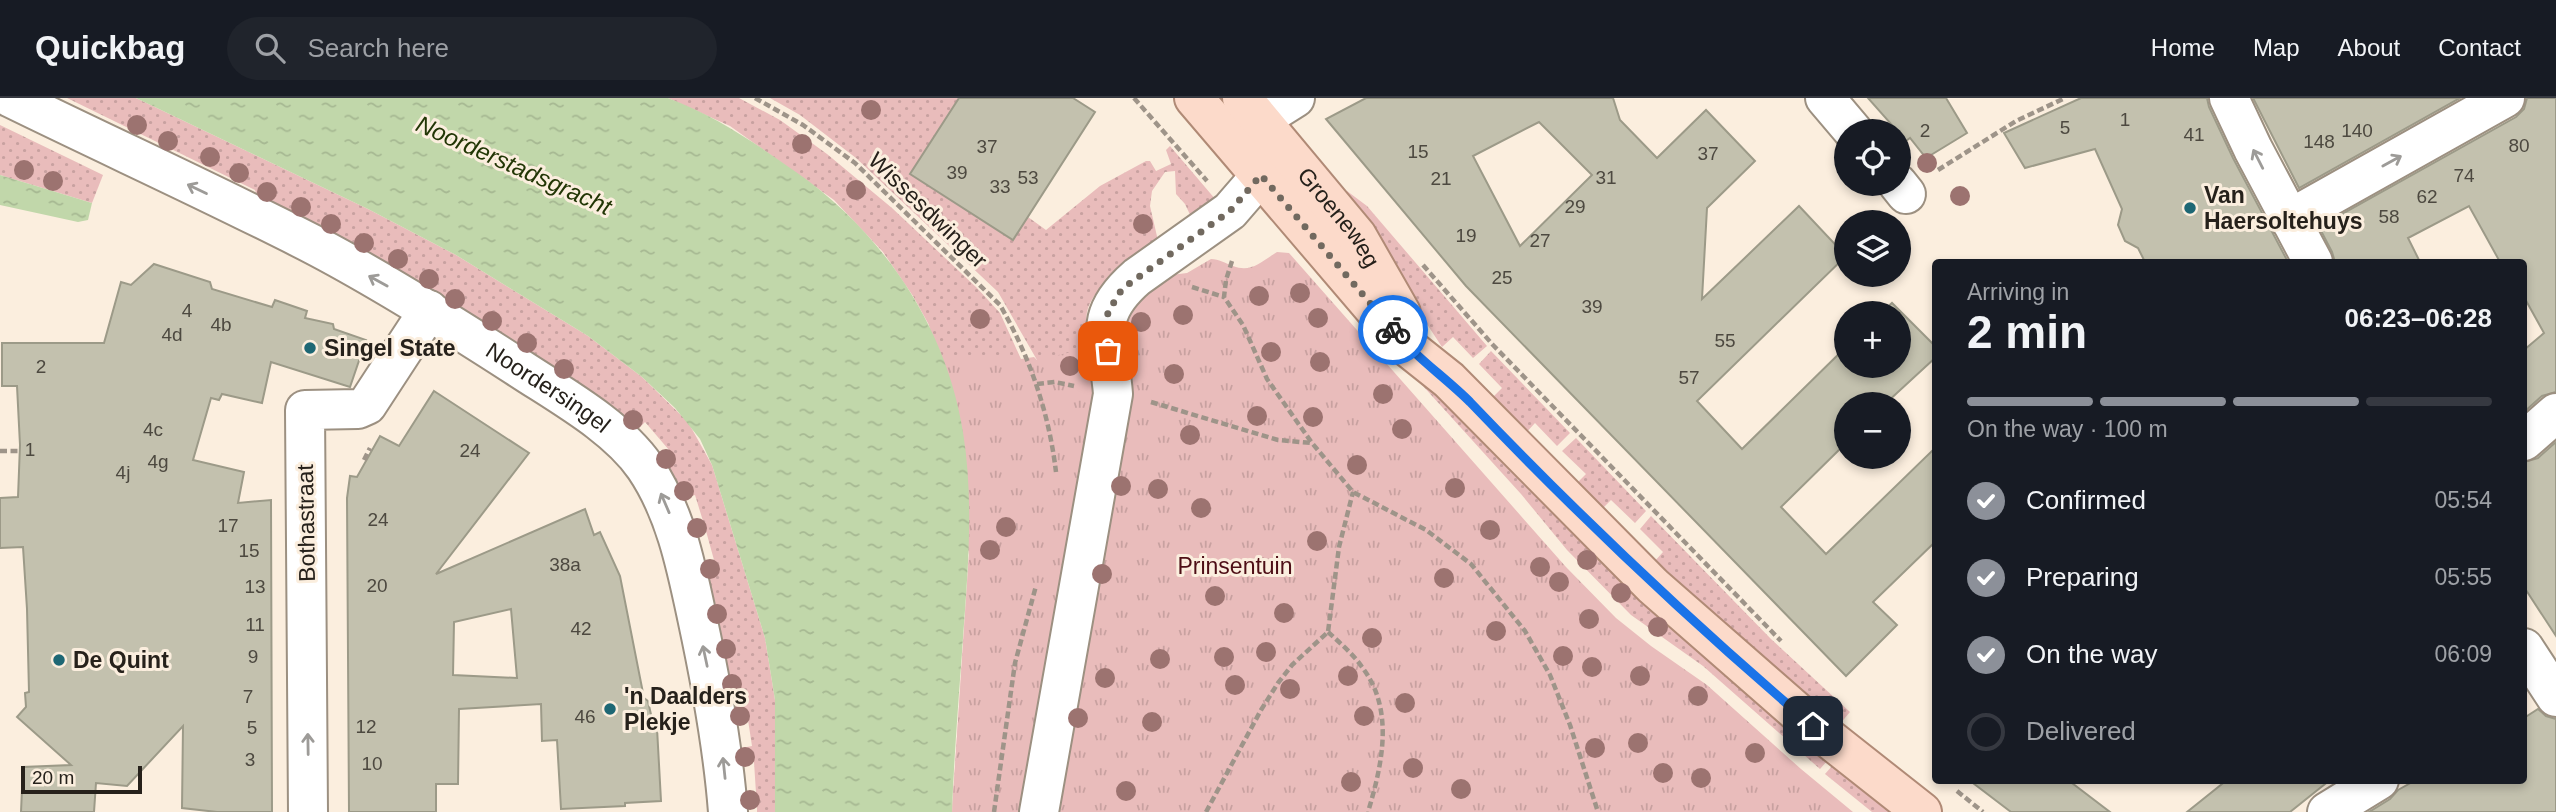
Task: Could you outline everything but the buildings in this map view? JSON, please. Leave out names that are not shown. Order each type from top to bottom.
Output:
[{"type":"main road","name":"Groeneweg","points":[[1194,98],[1246,121],[1405,345],[1449,380],[1653,586],[1813,726],[1922,812]]},
{"type":"street","name":"Noordersingel","points":[[11,98],[317,247],[429,310],[606,428],[643,464],[659,489],[678,538],[719,723],[728,812]]},
{"type":"street","points":[[1246,121],[1295,98]]},
{"type":"street","points":[[1825,98],[1843,119]]},
{"type":"street","points":[[2230,98],[2311,259]]},
{"type":"street","points":[[2289,219],[2505,98]]},
{"type":"street","points":[[1039,812],[1112,394],[1105,336],[1106,321],[1112,304],[1122,289],[1137,277],[1230,211],[1273,162]]},
{"type":"street","name":"Bothastraat","points":[[309,812],[305,410],[358,409],[368,405],[429,310]]},
{"type":"street","points":[[2527,438],[2556,413]]},
{"type":"street","points":[[2527,655],[2542,691]]},
{"type":"street","points":[[2328,800],[2369,784]]},
{"type":"path","name":"Wissesdwinger","points":[[755,98],[803,125],[855,163],[1000,305],[1013,327],[1037,384],[1053,442],[1057,478]]},
{"type":"path","points":[[1134,98],[1230,211]]},
{"type":"path","points":[[1911,185],[2016,121],[2065,98]]},
{"type":"path","points":[[1236,253],[1226,280],[1224,297],[1243,326],[1267,379],[1312,443],[1353,492],[1449,545],[1471,564],[1518,622],[1550,675],[1570,725],[1595,811]]},
{"type":"path","points":[[1421,263],[1493,345],[1783,643]]},
{"type":"path","points":[[1112,394],[1172,407],[1278,440],[1312,443]]},
{"type":"path","points":[[0,451],[19,451]]},
{"type":"path","points":[[1206,812],[1278,683],[1328,632],[1339,547],[1353,492]]},
{"type":"path","points":[[994,812],[1015,663],[1040,574]]},
{"type":"path","points":[[1328,632],[1363,667],[1382,712],[1384,740],[1381,762],[1368,812]]},
{"type":"path","points":[[1952,787],[1983,812]]},
{"type":"green space","points":[[67,98],[136,98],[368,209],[456,255],[588,336],[642,377],[688,422],[712,465],[765,638],[775,700],[775,812],[757,812],[757,805],[741,805],[741,794],[756,793],[754,762],[738,763],[736,749],[752,746],[748,720],[732,722],[699,564],[714,560],[706,531],[691,535],[688,526],[703,521],[695,495],[680,500],[656,460],[669,450],[645,422],[634,433],[260,205],[255,190]]},
{"type":"green space","points":[[668,98],[739,98],[780,120],[827,154],[892,208],[977,288],[1000,313],[1026,370],[952,812],[969,555],[929,325],[883,252],[834,200],[730,126]]},
{"type":"green space","points":[[770,98],[959,98],[911,174],[1012,240],[1028,217],[1046,230],[1100,186],[1146,161],[1150,161],[1156,171],[1171,164],[1166,150],[1170,146],[1216,200],[1193,221],[1185,204],[1176,194],[1175,171],[1165,172],[1152,191],[1150,206],[1159,245],[1106,283],[1091,301],[1087,312],[1088,330],[1098,361],[1037,360],[998,292],[856,158],[800,115]]},
{"type":"green space","points":[[0,125],[103,175],[92,203],[0,175]]},
{"type":"green space","points":[[1344,191],[1367,206],[1487,346],[1473,358],[1453,337],[1442,347]]},
{"type":"green space","name":"Prinsentuin","points":[[1277,252],[1289,253],[1566,567],[1616,618],[1707,685],[1853,812],[952,812],[970,510],[963,432],[941,356],[1021,359],[1034,357],[1037,360],[1093,347],[1121,337],[1133,303],[1171,275],[1187,273],[1211,259],[1239,268],[1251,267]]},
{"type":"green space","points":[[1354,310],[1600,560],[1711,663],[1827,761],[1820,769],[1703,666],[1631,615],[1567,550],[1521,494]]},
{"type":"green space","points":[[1491,351],[1570,433],[1557,446],[1535,423],[1525,434],[1491,399],[1502,388],[1479,364]]},
{"type":"green space","points":[[1576,438],[1646,511],[1635,523],[1611,500],[1601,510],[1575,485],[1586,474],[1562,451]]},
{"type":"green space","points":[[1651,516],[1771,639],[1850,712],[1839,725],[1654,562],[1663,552],[1640,529]]},
{"type":"green space","points":[[1832,766],[1891,812],[1872,812],[1825,774]]},
{"type":"water","name":"Noorderstadsgracht","points":[[136,98],[668,98],[735,131],[827,196],[883,253],[926,319],[955,393],[963,432],[969,535],[952,812],[775,812],[775,700],[765,638],[712,465],[700,439],[675,408],[642,377],[588,336],[456,255],[368,209]]},
{"type":"water","points":[[0,175],[92,203],[88,220],[78,222],[0,205]]},
{"type":"way so far","points":[[1108,351],[1105,336],[1108,312],[1122,289],[1230,211],[1261,175],[1393,330]]},
{"type":"place","name":"Van Haersoltehuys","points":[[2190,208]]},
{"type":"place","name":"Singel State","points":[[310,348]]},
{"type":"place","name":"De Quint","points":[[59,660]]},
{"type":"place","name":"'n Daalders Plekje","points":[[610,709]]},
{"type":"route","points":[[1393,330],[1405,345],[1449,380],[1653,586],[1813,726]]}]
